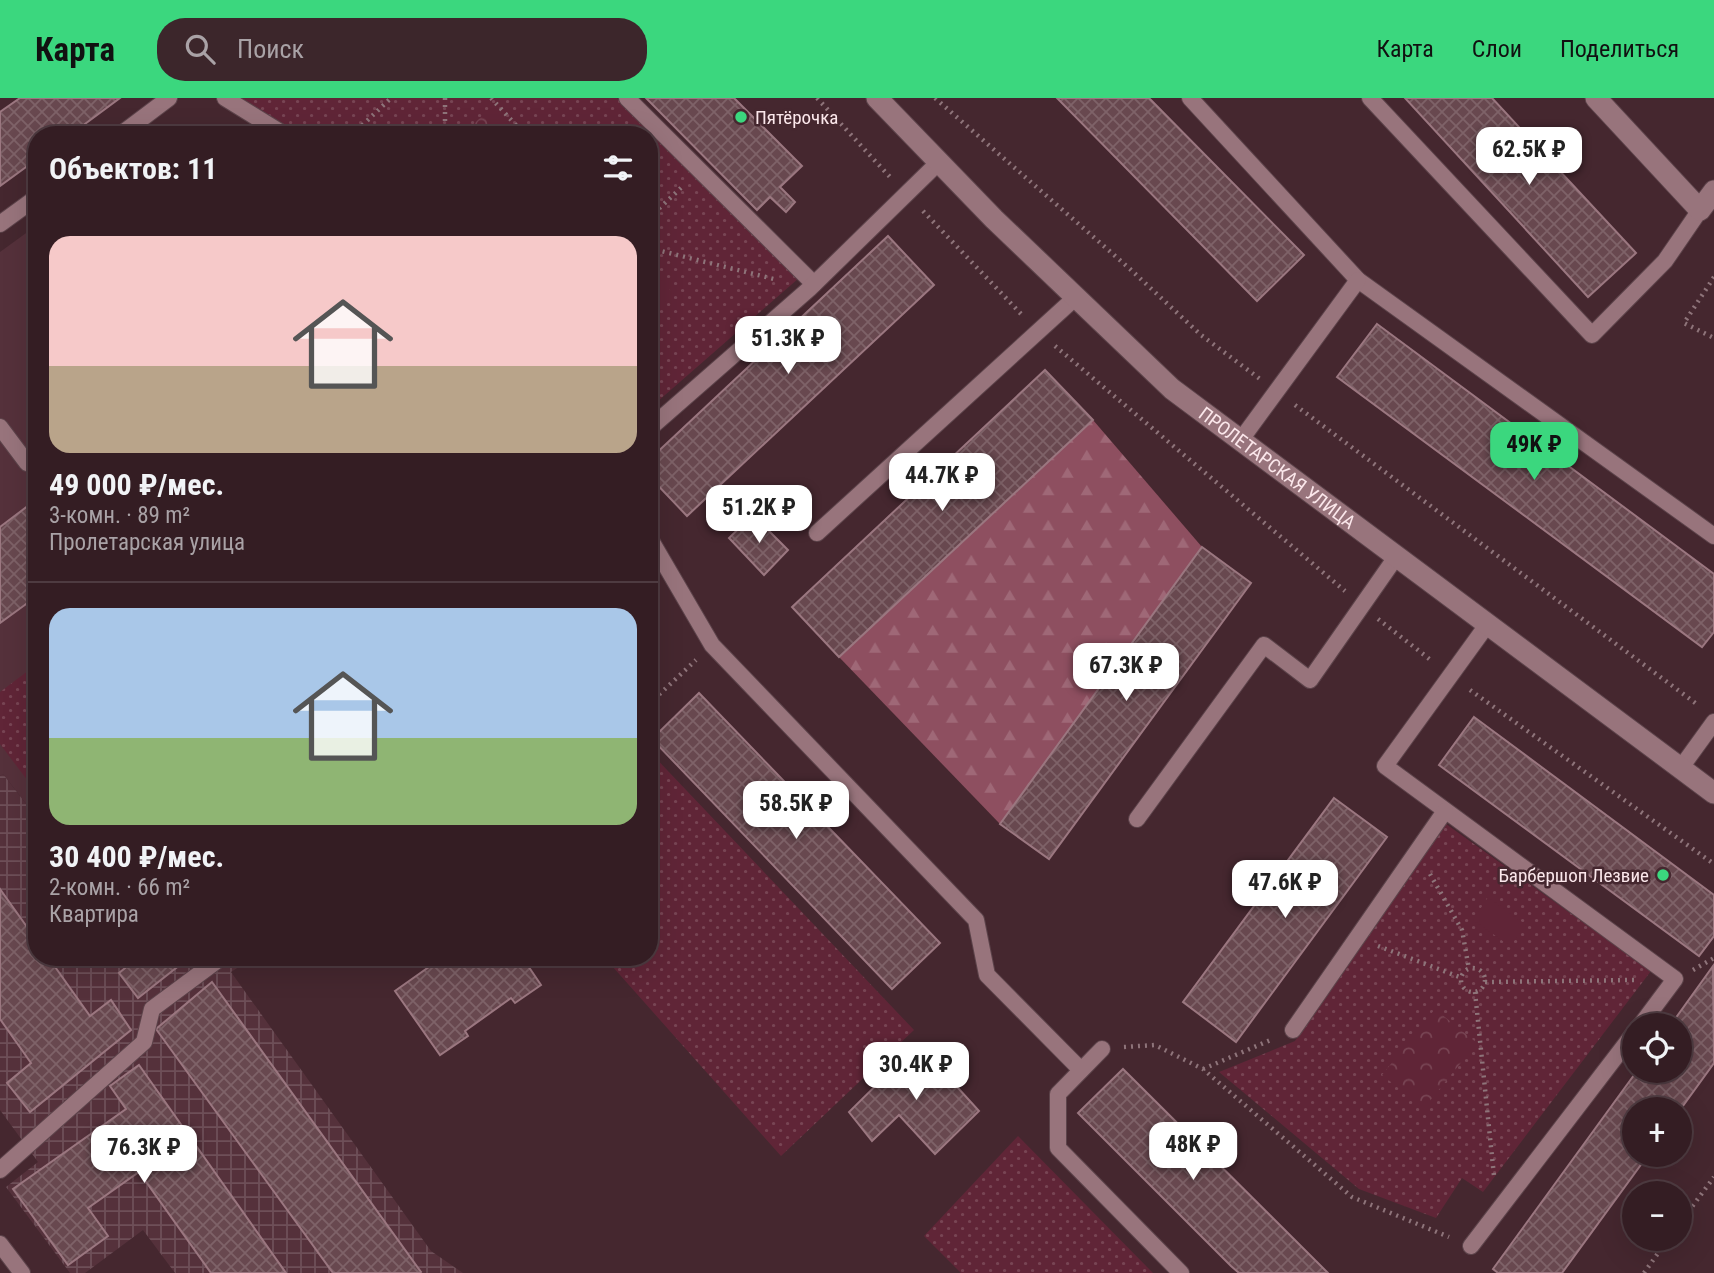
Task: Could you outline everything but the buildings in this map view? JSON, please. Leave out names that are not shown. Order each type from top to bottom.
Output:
[{"type":"street","name":"ПРОЛЕТАРСКАЯ УЛИЦА","points":[[877,98],[994,219],[1172,388],[1714,793]]},
{"type":"street","points":[[1596,98],[1700,210],[1714,191]]},
{"type":"lane","points":[[132,126],[169,98]]},
{"type":"lane","points":[[225,98],[270,126]]},
{"type":"lane","points":[[627,98],[655,126]]},
{"type":"lane","points":[[1190,98],[1358,280],[1714,536]]},
{"type":"lane","points":[[1370,98],[1592,335],[1665,261],[1700,210]]},
{"type":"lane","points":[[658,129],[812,286]]},
{"type":"lane","points":[[658,421],[812,286],[940,162]]},
{"type":"lane","points":[[0,224],[28,204]]},
{"type":"lane","points":[[1240,441],[1358,280]]},
{"type":"lane","points":[[817,533],[1076,297]]},
{"type":"lane","points":[[0,427],[27,463]]},
{"type":"lane","points":[[658,552],[712,645],[976,920],[987,975],[1082,1070]]},
{"type":"lane","points":[[1137,819],[1264,645],[1310,680],[1396,557]]},
{"type":"lane","points":[[1487,625],[1385,766],[1675,979],[1650,1013]]},
{"type":"lane","points":[[1680,769],[1714,723]]},
{"type":"lane","points":[[1293,1031],[1445,811]]},
{"type":"lane","points":[[0,1170],[144,1042],[152,1009],[210,966]]},
{"type":"lane","points":[[1102,1049],[1058,1094],[1058,1148],[1181,1273]]},
{"type":"lane","points":[[1471,1246],[1622,1049]]},
{"type":"lane","points":[[0,1244],[22,1273]]},
{"type":"path","points":[[361,126],[391,98]]},
{"type":"path","points":[[445,98],[445,126]]},
{"type":"path","points":[[491,98],[517,126]]},
{"type":"path","points":[[817,98],[1038,331],[1362,606],[1450,676],[1714,864]]},
{"type":"path","points":[[935,98],[1120,260],[1201,335],[1703,709]]},
{"type":"path","points":[[658,210],[700,170]]},
{"type":"path","points":[[658,250],[812,286]]},
{"type":"path","points":[[1714,277],[1684,323],[1714,338]]},
{"type":"path","points":[[658,696],[712,645]]},
{"type":"path","points":[[1417,852],[1462,930],[1469,969],[1462,978]]},
{"type":"path","points":[[1357,938],[1462,978]]},
{"type":"path","points":[[1462,978],[1465,988],[1475,992],[1482,989],[1485,982],[1480,971],[1469,969]]},
{"type":"path","points":[[1485,982],[1675,979]]},
{"type":"path","points":[[1475,992],[1498,1212]]},
{"type":"path","points":[[1203,1069],[1293,1031]]},
{"type":"path","points":[[1102,1049],[1156,1045],[1203,1069],[1352,1197],[1471,1246]]},
{"type":"path","points":[[1692,1207],[1714,1177]]},
{"type":"path","points":[[1644,1273],[1660,1251]]},
{"type":"shaded area","points":[[28,232],[28,806],[3,774],[0,776],[0,252]]},
{"type":"shaded area","points":[[3,774],[28,806],[28,966],[240,966],[231,972],[431,1251],[463,1273],[175,1273],[143,1230],[85,1273],[70,1273],[6,1187],[38,1162],[0,1110],[0,776]]},
{"type":"green space","points":[[241,98],[617,98],[645,126],[283,126]]},
{"type":"green space","points":[[490,108],[507,126],[472,126]]},
{"type":"green space","points":[[658,139],[799,278],[658,401]]},
{"type":"green space","points":[[658,277],[674,294],[658,308]]},
{"type":"green space","points":[[1093,420],[1202,547],[1000,824],[839,657]]},
{"type":"green space","points":[[28,671],[28,781],[0,744],[0,692]]},
{"type":"green space","points":[[658,760],[914,1030],[781,1156],[612,966],[658,966]]},
{"type":"green space","points":[[1446,824],[1651,971],[1483,1192],[1462,1178],[1436,1218],[1359,1189],[1219,1072],[1295,1041]]},
{"type":"green space","points":[[1488,897],[1526,925],[1510,946],[1473,920]]},
{"type":"green space","points":[[1435,1009],[1477,1043],[1424,1108],[1382,1075]]},
{"type":"green space","points":[[1018,1136],[1153,1273],[961,1273],[924,1236]]},
{"type":"place","name":"Пятёрочка","points":[[741,117]]},
{"type":"place","name":"Барбершоп Лезвие","points":[[1663,875]]}]
